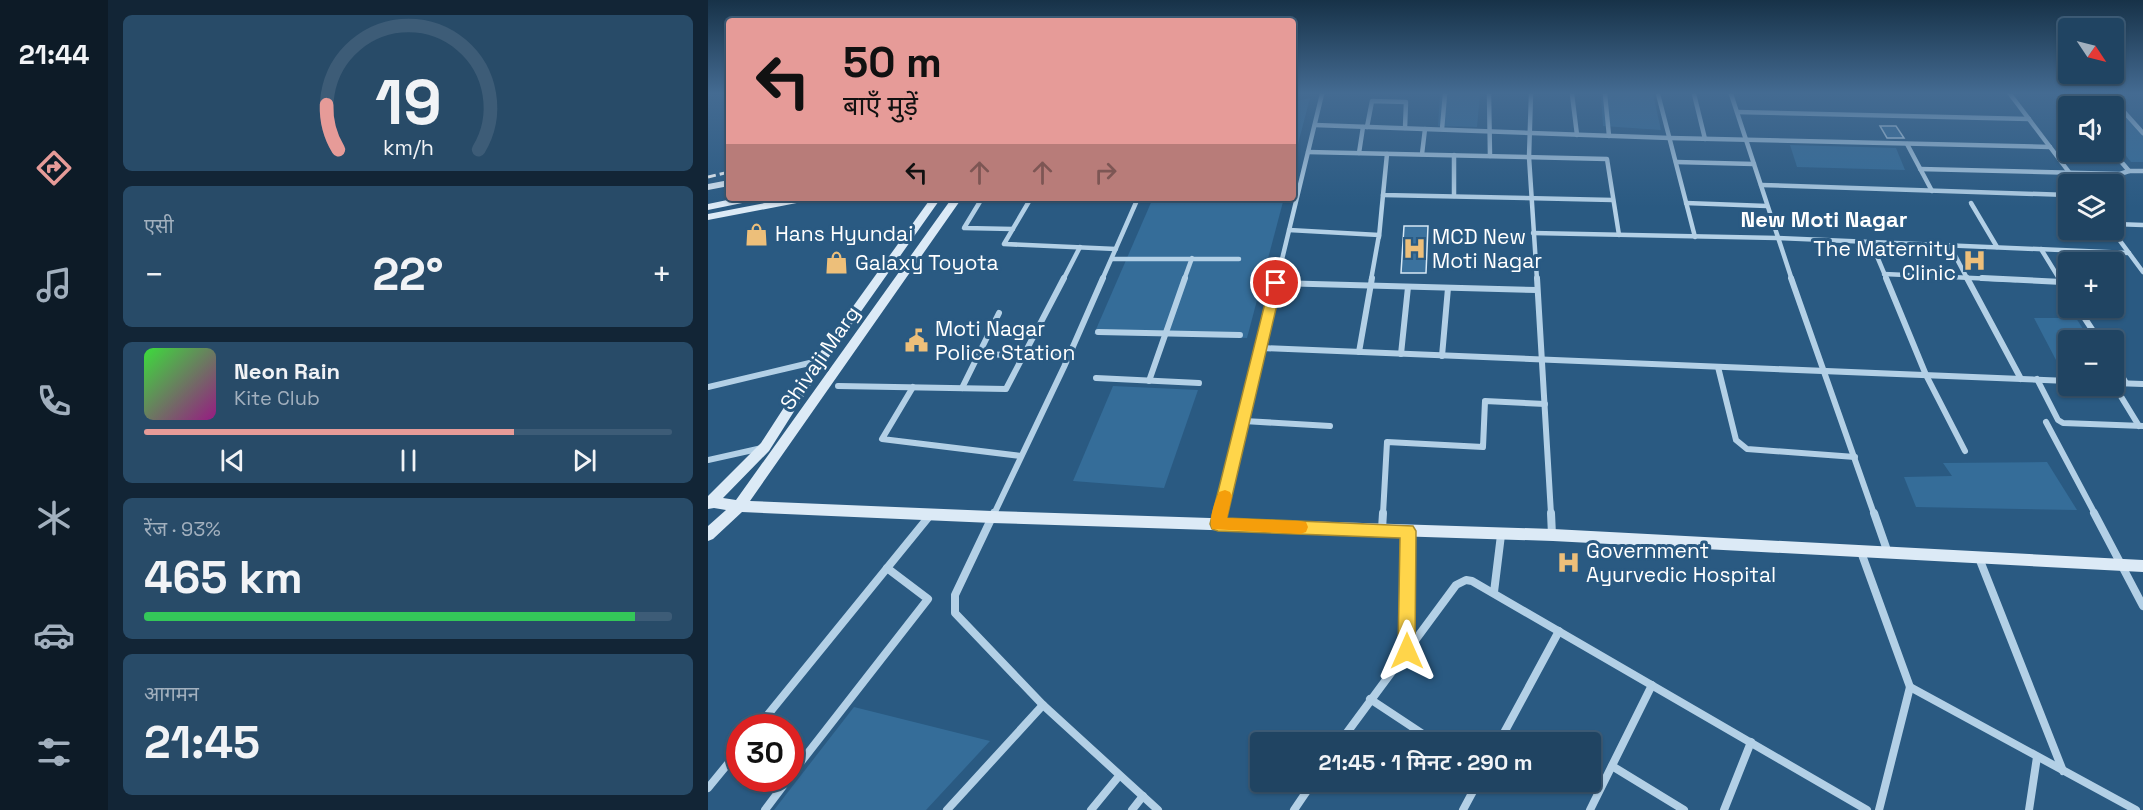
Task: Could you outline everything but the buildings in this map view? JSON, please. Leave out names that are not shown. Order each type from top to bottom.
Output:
[{"type":"street","points":[[1218,524],[1313,132]]},
{"type":"street","points":[[1359,153],[1364,132]]},
{"type":"street","points":[[1422,154],[1425,132]]},
{"type":"street","points":[[1490,132],[1490,156]]},
{"type":"street","points":[[1523,132],[1670,138],[2049,147]]},
{"type":"street","points":[[1531,132],[1529,157],[1552,535]]},
{"type":"street","points":[[1609,132],[1609,136]]},
{"type":"street","points":[[1668,132],[1695,237]]},
{"type":"street","points":[[1703,132],[1705,139]]},
{"type":"street","points":[[1743,132],[1888,553]]},
{"type":"street","points":[[2038,132],[2070,173]]},
{"type":"street","points":[[1907,144],[1932,191]]},
{"type":"street","points":[[1308,152],[1606,159],[1619,235]]},
{"type":"street","points":[[1359,352],[1379,237],[1387,154]]},
{"type":"street","points":[[1454,155],[1454,196]]},
{"type":"street","points":[[1676,162],[1754,164]]},
{"type":"street","points":[[2121,162],[2128,171]]},
{"type":"street","points":[[1920,169],[2120,174],[2128,171],[2143,171]]},
{"type":"street","points":[[708,187],[726,184]]},
{"type":"street","points":[[1761,185],[2058,195]]},
{"type":"street","points":[[1383,195],[1613,200]]},
{"type":"street","points":[[708,217],[791,201]]},
{"type":"street","points":[[926,201],[927,211]]},
{"type":"street","name":"Shivaji Marg","points":[[710,504],[765,447],[820,361],[934,201]]},
{"type":"street","name":"Shivaji Marg","points":[[708,535],[739,506],[955,201]]},
{"type":"street","points":[[980,201],[964,228],[1013,229]]},
{"type":"street","points":[[1029,201],[1004,244],[1116,249]]},
{"type":"street","points":[[1137,201],[1070,353],[955,595],[955,613],[1042,705],[1158,810]]},
{"type":"street","points":[[1686,203],[1767,206]]},
{"type":"street","points":[[1971,203],[1997,247]]},
{"type":"street","points":[[2124,224],[2143,225]]},
{"type":"street","points":[[1289,230],[1372,233],[1379,237]]},
{"type":"street","points":[[1533,233],[1778,238],[2129,253]]},
{"type":"street","points":[[2119,240],[2143,272]]},
{"type":"street","points":[[1871,242],[1926,375],[1965,451]]},
{"type":"street","points":[[1950,246],[2021,379]]},
{"type":"street","points":[[838,386],[1006,389],[1080,247]]},
{"type":"street","points":[[2041,249],[2058,276]]},
{"type":"street","points":[[1149,381],[1192,258]]},
{"type":"street","points":[[1112,259],[1239,259]]},
{"type":"street","points":[[1884,274],[2058,282]]},
{"type":"street","points":[[1276,283],[1537,290]]},
{"type":"street","points":[[1401,354],[1408,286]]},
{"type":"street","points":[[1442,356],[1448,288]]},
{"type":"street","points":[[962,388],[999,313]]},
{"type":"street","points":[[1098,332],[1240,335]]},
{"type":"street","points":[[1262,348],[2058,380]]},
{"type":"street","points":[[978,355],[1023,356],[1070,353]]},
{"type":"street","points":[[708,387],[820,361]]},
{"type":"street","points":[[1718,367],[1737,440],[1747,449],[1855,457]]},
{"type":"street","points":[[1096,378],[1198,383]]},
{"type":"street","points":[[2037,379],[2058,420],[2062,423],[2141,426]]},
{"type":"street","points":[[2124,380],[2126,383],[2143,384]]},
{"type":"street","points":[[913,387],[882,438],[1021,456]]},
{"type":"street","points":[[2122,396],[2141,426]]},
{"type":"street","points":[[1382,530],[1387,442],[1483,447],[1485,401],[1545,404]]},
{"type":"street","points":[[1244,421],[1330,426]]},
{"type":"street","points":[[2046,422],[2143,606]]},
{"type":"street","points":[[708,460],[765,447]]},
{"type":"street","points":[[710,504],[992,517],[1552,535],[2143,566]]},
{"type":"street","points":[[768,714],[931,514]]},
{"type":"street","points":[[1407,651],[1408,531]]},
{"type":"street","points":[[1494,592],[1501,535]]},
{"type":"street","points":[[1861,552],[1910,687],[1879,810]]},
{"type":"street","points":[[1979,557],[2063,771]]},
{"type":"street","points":[[804,760],[928,599],[886,568]]},
{"type":"street","points":[[1347,732],[1461,582],[1472,580],[1867,810]]},
{"type":"street","points":[[1504,732],[1559,631]]},
{"type":"street","points":[[1590,810],[1652,685]]},
{"type":"street","points":[[1910,687],[2136,810]]},
{"type":"street","points":[[1370,699],[1420,732]]},
{"type":"street","points":[[947,810],[1042,705]]},
{"type":"street","points":[[1724,810],[1750,742]]},
{"type":"street","points":[[2029,810],[2037,757]]},
{"type":"street","points":[[708,788],[726,766]]},
{"type":"street","points":[[1612,766],[1684,810]]},
{"type":"street","points":[[1091,810],[1119,776]]},
{"type":"street","points":[[765,810],[779,792]]},
{"type":"street","points":[[1294,810],[1306,792]]},
{"type":"street","points":[[1463,810],[1473,792]]},
{"type":"street","points":[[1132,810],[1143,796]]},
{"type":"shaded area","points":[[1296,132],[1301,132],[1296,152]]},
{"type":"shaded area","points":[[2124,132],[2143,132],[2143,162],[2131,162],[2124,153]]},
{"type":"shaded area","points":[[1790,145],[1896,148],[1905,170],[1797,167]]},
{"type":"shaded area","points":[[1152,201],[1283,201],[1247,338],[1094,334]]},
{"type":"shaded area","points":[[2034,318],[2076,318],[2084,330],[2058,330],[2058,360]]},
{"type":"shaded area","points":[[1113,386],[1198,390],[1164,488],[1073,481]]},
{"type":"shaded area","points":[[2047,462],[2077,510],[1916,507],[1904,477],[1952,476],[1943,463]]},
{"type":"shaded area","points":[[854,707],[990,741],[926,810],[774,810],[788,792],[804,792],[804,771]]},
{"type":"railway","points":[[708,177],[726,173]]},
{"type":"slow traffic","points":[[1225,496],[1218,524],[1300,527]]},
{"type":"place","name":"Hans Hyundai","points":[[757,234]]},
{"type":"place","name":"MCD New Moti Nagar","points":[[1414,249]]},
{"type":"place","name":"The Maternity Clinic","points":[[1974,261]]},
{"type":"place","name":"Galaxy Toyota","points":[[837,263]]},
{"type":"place","name":"Moti Nagar Police Station","points":[[917,341]]},
{"type":"place","name":"Government Ayurvedic Hospital","points":[[1568,563]]},
{"type":"district","name":"New Moti Nagar","points":[[1824,219]]},
{"type":"route","points":[[1276,283],[1218,524],[1408,531],[1407,651]]}]
